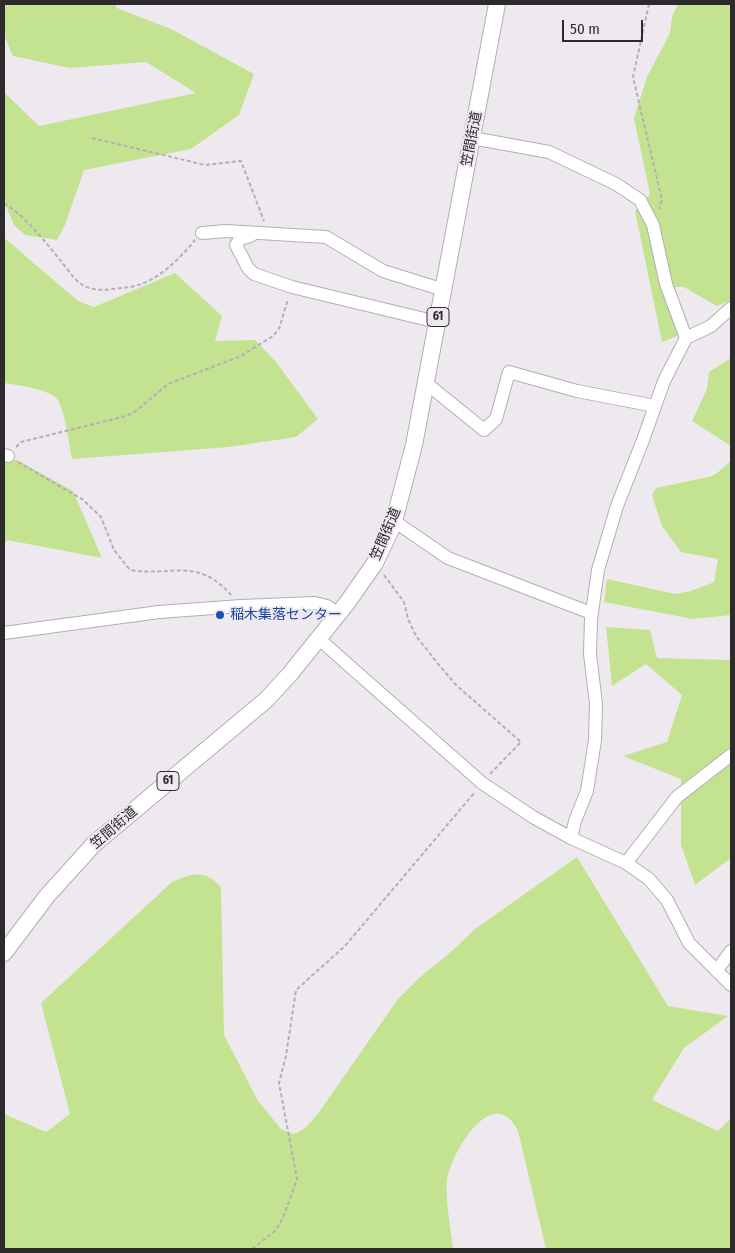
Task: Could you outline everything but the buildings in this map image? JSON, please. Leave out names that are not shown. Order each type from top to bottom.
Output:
[{"type":"main road","name":"笠間街道","points":[[4,953],[47,896],[94,844],[266,700],[339,614],[384,547],[394,521],[414,445],[497,4]]},
{"type":"street","points":[[472,138],[549,152],[616,184],[640,200],[653,225],[666,284],[686,338]]},
{"type":"street","points":[[202,233],[226,231],[326,238],[383,271],[444,290]]},
{"type":"street","points":[[254,233],[240,239],[236,245],[248,268],[254,274],[292,287],[437,322]]},
{"type":"street","points":[[571,838],[575,820],[586,791],[596,740],[596,704],[590,654],[592,613],[598,570],[616,506],[644,440],[664,381],[686,338],[711,326],[731,308]]},
{"type":"street","points":[[426,383],[484,430],[496,419],[509,372],[577,391],[655,406]]},
{"type":"street","points":[[394,521],[448,558],[592,613]]},
{"type":"street","points":[[4,633],[159,612],[241,606],[314,603],[327,606],[339,614]]},
{"type":"street","points":[[319,639],[482,783],[533,817],[571,838],[626,863],[649,879],[667,900],[689,943],[731,986]]},
{"type":"street","points":[[626,863],[678,797],[731,755]]},
{"type":"street","points":[[717,970],[731,950]]},
{"type":"path","points":[[649,4],[633,77],[662,200],[653,225]]},
{"type":"path","points":[[92,138],[206,166],[241,161],[269,234]]},
{"type":"path","points":[[4,204],[13,209],[43,240],[76,281],[93,289],[132,288],[162,274],[181,258],[202,233]]},
{"type":"path","points":[[241,606],[225,589],[197,571],[178,569],[147,573],[130,570],[114,550],[101,517],[82,499],[6,455],[21,442],[126,416],[136,411],[168,384],[241,356],[273,336],[279,330],[292,287]]},
{"type":"path","points":[[252,1249],[275,1231],[283,1218],[297,1179],[279,1083],[286,1056],[296,990],[345,946],[482,783],[521,742],[456,685],[439,665],[416,636],[408,619],[404,602],[375,563]]},
{"type":"green space","points":[[4,4],[115,4],[117,8],[171,29],[254,74],[239,115],[191,149],[84,170],[65,225],[57,240],[25,235],[14,225],[4,201],[4,92],[39,126],[196,93],[146,62],[70,68],[13,56],[4,35]]},
{"type":"green space","points":[[678,4],[731,4],[731,300],[717,306],[684,287],[675,287],[680,335],[662,342],[635,211],[650,194],[634,118],[647,77],[670,33],[672,17]]},
{"type":"green space","points":[[4,238],[78,301],[94,307],[175,273],[222,316],[215,341],[255,340],[276,362],[318,419],[296,437],[229,447],[72,459],[62,409],[56,398],[46,392],[4,383]]},
{"type":"green space","points":[[731,358],[731,446],[692,421],[707,389],[709,372]]},
{"type":"green space","points":[[4,458],[17,460],[73,491],[102,558],[7,540],[4,545]]},
{"type":"green space","points":[[731,461],[731,615],[693,619],[604,602],[607,579],[675,594],[691,591],[714,582],[718,559],[681,552],[662,526],[652,495],[656,488],[716,474]]},
{"type":"green space","points":[[606,627],[650,630],[657,658],[731,660],[731,858],[695,885],[681,845],[681,779],[623,756],[667,742],[682,695],[646,664],[612,686]]},
{"type":"green space","points":[[577,857],[668,1006],[728,1016],[684,1048],[652,1100],[718,1131],[731,1118],[731,1249],[546,1249],[518,1131],[508,1118],[497,1114],[486,1117],[475,1127],[465,1139],[450,1168],[447,1180],[447,1197],[453,1249],[4,1249],[4,1114],[46,1132],[70,1114],[41,1003],[172,882],[186,876],[198,874],[209,877],[221,887],[224,1035],[258,1101],[281,1129],[293,1134],[303,1129],[317,1115],[398,999],[420,977],[451,952],[475,929]]},
{"type":"place","name":"稲木集落センター","points":[[220,615]]}]
